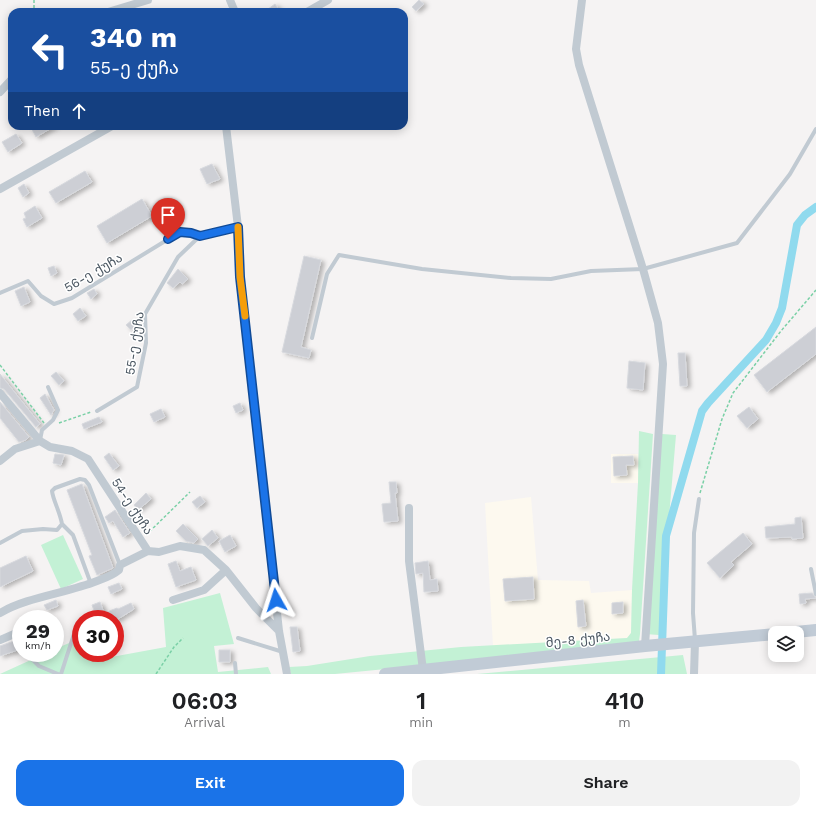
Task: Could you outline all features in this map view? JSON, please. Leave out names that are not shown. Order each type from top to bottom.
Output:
[{"type":"street","points":[[121,8],[148,0]]},
{"type":"street","points":[[314,8],[328,0]]},
{"type":"street","points":[[582,0],[576,49],[579,65],[643,269],[658,323],[663,364],[645,646]]},
{"type":"street","points":[[0,92],[8,83]]},
{"type":"street","points":[[0,189],[105,130]]},
{"type":"street","points":[[226,130],[238,227],[240,277],[279,631],[287,674]]},
{"type":"street","points":[[0,393],[40,441],[15,449],[0,459]]},
{"type":"street","name":"54-ე ქუჩა","points":[[40,441],[50,447],[72,451],[88,460],[148,550],[159,552],[180,546],[204,550],[226,570],[256,608],[279,631]]},
{"type":"street","points":[[409,508],[409,561],[423,670]]},
{"type":"street","points":[[0,613],[20,604],[91,584],[114,574],[119,570],[120,565],[148,550]]},
{"type":"street","points":[[173,600],[204,590],[226,570]]},
{"type":"street","points":[[804,631],[816,630]]},
{"type":"street","points":[[0,640],[12,635]]},
{"type":"street","name":"მე-8 ქუჩა","points":[[385,674],[645,646],[768,635]]},
{"type":"street","points":[[694,674],[695,642]]},
{"type":"lane","points":[[312,338],[327,274],[339,254],[422,269],[511,278],[551,279],[591,271],[643,269],[737,243],[790,174],[816,129]]},
{"type":"lane","points":[[200,236],[238,227]]},
{"type":"lane","name":"56-ე ქუჩა","points":[[0,293],[28,281],[41,296],[54,304],[72,298],[180,232],[200,236]]},
{"type":"lane","name":"55-ე ქუჩა","points":[[97,410],[137,387],[146,343],[145,314],[178,258],[200,236]]},
{"type":"lane","points":[[40,441],[42,430],[53,420],[58,410],[48,387]]},
{"type":"lane","points":[[91,584],[73,535],[62,524],[60,514],[52,495],[52,491],[55,488],[80,479],[86,480],[120,565]]},
{"type":"lane","points":[[695,642],[693,613],[694,533],[699,499]]},
{"type":"lane","points":[[0,543],[22,532],[43,529],[57,530],[62,524]]},
{"type":"lane","points":[[811,569],[816,594]]},
{"type":"lane","points":[[238,638],[283,652]]},
{"type":"lane","points":[[35,662],[39,666],[59,674],[72,639]]},
{"type":"lane","points":[[235,663],[236,674]]},
{"type":"path","points":[[699,499],[722,419],[734,393],[781,331],[816,290]]},
{"type":"path","points":[[0,365],[46,426],[97,410]]},
{"type":"path","points":[[141,540],[190,492]]},
{"type":"path","points":[[156,674],[174,647],[183,638]]},
{"type":"shaded area","points":[[611,454],[638,454],[638,483],[611,483]]},
{"type":"shaded area","points":[[531,497],[538,580],[589,581],[591,593],[632,590],[631,633],[627,638],[493,646],[485,503]]},
{"type":"green space","points":[[639,431],[653,434],[639,641],[631,645],[335,674],[291,674],[289,667],[307,666],[370,656],[461,647],[627,638],[631,633]]},
{"type":"green space","points":[[662,434],[676,435],[659,635],[645,634]]},
{"type":"green space","points":[[63,535],[83,579],[61,589],[41,545]]},
{"type":"green space","points":[[220,593],[234,644],[214,646],[218,672],[268,667],[271,674],[0,674],[26,662],[64,662],[64,645],[72,642],[72,662],[124,662],[124,655],[166,647],[163,608]]},
{"type":"green space","points":[[683,655],[687,674],[477,674]]},
{"type":"building","points":[[419,0],[424,4],[416,11],[412,7]]},
{"type":"building","points":[[275,4],[278,8],[270,8]]},
{"type":"building","points":[[32,130],[48,130],[36,137]]},
{"type":"building","points":[[16,134],[22,143],[8,152],[2,142]]},
{"type":"building","points":[[212,164],[220,179],[207,184],[200,169]]},
{"type":"building","points":[[85,171],[92,182],[56,203],[49,192]]},
{"type":"building","points":[[24,184],[29,193],[23,197],[18,188]]},
{"type":"building","points":[[142,199],[152,216],[107,243],[97,226]]},
{"type":"building","points":[[35,206],[42,218],[27,227],[23,219],[26,218],[24,213]]},
{"type":"building","points":[[304,256],[321,260],[301,347],[311,350],[309,358],[282,352]]},
{"type":"building","points":[[54,266],[57,273],[51,276],[48,268]]},
{"type":"building","points":[[178,269],[188,279],[182,284],[180,282],[173,288],[167,283]]},
{"type":"building","points":[[24,287],[30,302],[21,306],[15,291]]},
{"type":"building","points":[[94,289],[97,294],[91,299],[87,293]]},
{"type":"building","points":[[80,308],[86,316],[78,321],[73,314]]},
{"type":"building","points":[[133,319],[138,325],[131,330],[126,325]]},
{"type":"building","points":[[816,327],[816,354],[767,392],[754,375]]},
{"type":"building","points":[[678,353],[685,353],[687,386],[680,386]]},
{"type":"building","points":[[629,361],[645,363],[643,390],[627,388]]},
{"type":"building","points":[[56,372],[64,381],[59,385],[51,376]]},
{"type":"building","points":[[0,374],[40,424],[36,427],[4,389],[0,388]]},
{"type":"building","points":[[45,394],[54,410],[51,415],[40,398]]},
{"type":"building","points":[[0,402],[29,437],[26,440],[19,442],[0,418]]},
{"type":"building","points":[[240,403],[243,410],[236,413],[233,406]]},
{"type":"building","points":[[749,407],[758,419],[747,428],[737,416]]},
{"type":"building","points":[[161,409],[165,417],[154,422],[150,414]]},
{"type":"building","points":[[99,417],[102,422],[84,429],[82,424]]},
{"type":"building","points":[[109,453],[119,466],[113,470],[104,457]]},
{"type":"building","points":[[55,454],[64,455],[61,465],[53,463]]},
{"type":"building","points":[[633,456],[634,465],[626,465],[627,475],[614,476],[613,457]]},
{"type":"building","points":[[389,482],[396,482],[397,493],[395,493],[398,521],[384,522],[382,504],[391,503]]},
{"type":"building","points":[[82,484],[113,568],[97,575],[89,556],[92,555],[67,490]]},
{"type":"building","points":[[146,493],[151,499],[138,510],[134,505]]},
{"type":"building","points":[[200,496],[205,502],[197,508],[192,502]]},
{"type":"building","points":[[115,510],[130,533],[123,537],[113,521],[109,523],[105,517]]},
{"type":"building","points":[[801,517],[803,538],[766,538],[765,527],[795,524],[795,518]]},
{"type":"building","points":[[183,524],[198,539],[194,543],[186,541],[176,531]]},
{"type":"building","points":[[212,530],[218,538],[208,546],[202,539]]},
{"type":"building","points":[[743,533],[752,544],[731,562],[734,565],[720,578],[707,563]]},
{"type":"building","points":[[230,535],[236,546],[225,552],[219,541]]},
{"type":"building","points":[[26,556],[33,571],[0,587],[0,568]]},
{"type":"building","points":[[176,561],[180,571],[191,567],[196,580],[176,587],[168,564]]},
{"type":"building","points":[[428,561],[430,580],[437,579],[438,591],[424,592],[423,573],[416,574],[415,563]]},
{"type":"building","points":[[533,577],[534,599],[505,601],[503,579]]},
{"type":"building","points":[[119,583],[122,589],[111,594],[108,587]]},
{"type":"building","points":[[812,593],[816,598],[805,599],[806,603],[800,604],[799,594]]},
{"type":"building","points":[[56,600],[58,606],[47,610],[44,605]]},
{"type":"building","points":[[583,600],[586,626],[578,627],[576,601]]},
{"type":"building","points":[[100,602],[103,610],[94,610],[92,605]]},
{"type":"building","points":[[623,602],[623,613],[612,614],[612,603]]},
{"type":"building","points":[[131,603],[134,609],[124,615],[124,610],[112,610]]},
{"type":"building","points":[[290,627],[297,627],[300,651],[293,652]]},
{"type":"building","points":[[12,642],[12,652],[0,656],[0,646]]},
{"type":"building","points":[[219,650],[230,650],[230,662],[219,662]]},
{"type":"waterway","points":[[661,674],[666,536],[702,411],[766,340],[776,323],[782,308],[797,225],[805,215],[816,207]]},
{"type":"slow traffic","points":[[238,227],[240,277],[245,316]]},
{"type":"route","points":[[168,239],[180,232],[200,236],[238,227],[240,277],[276,600]]}]
